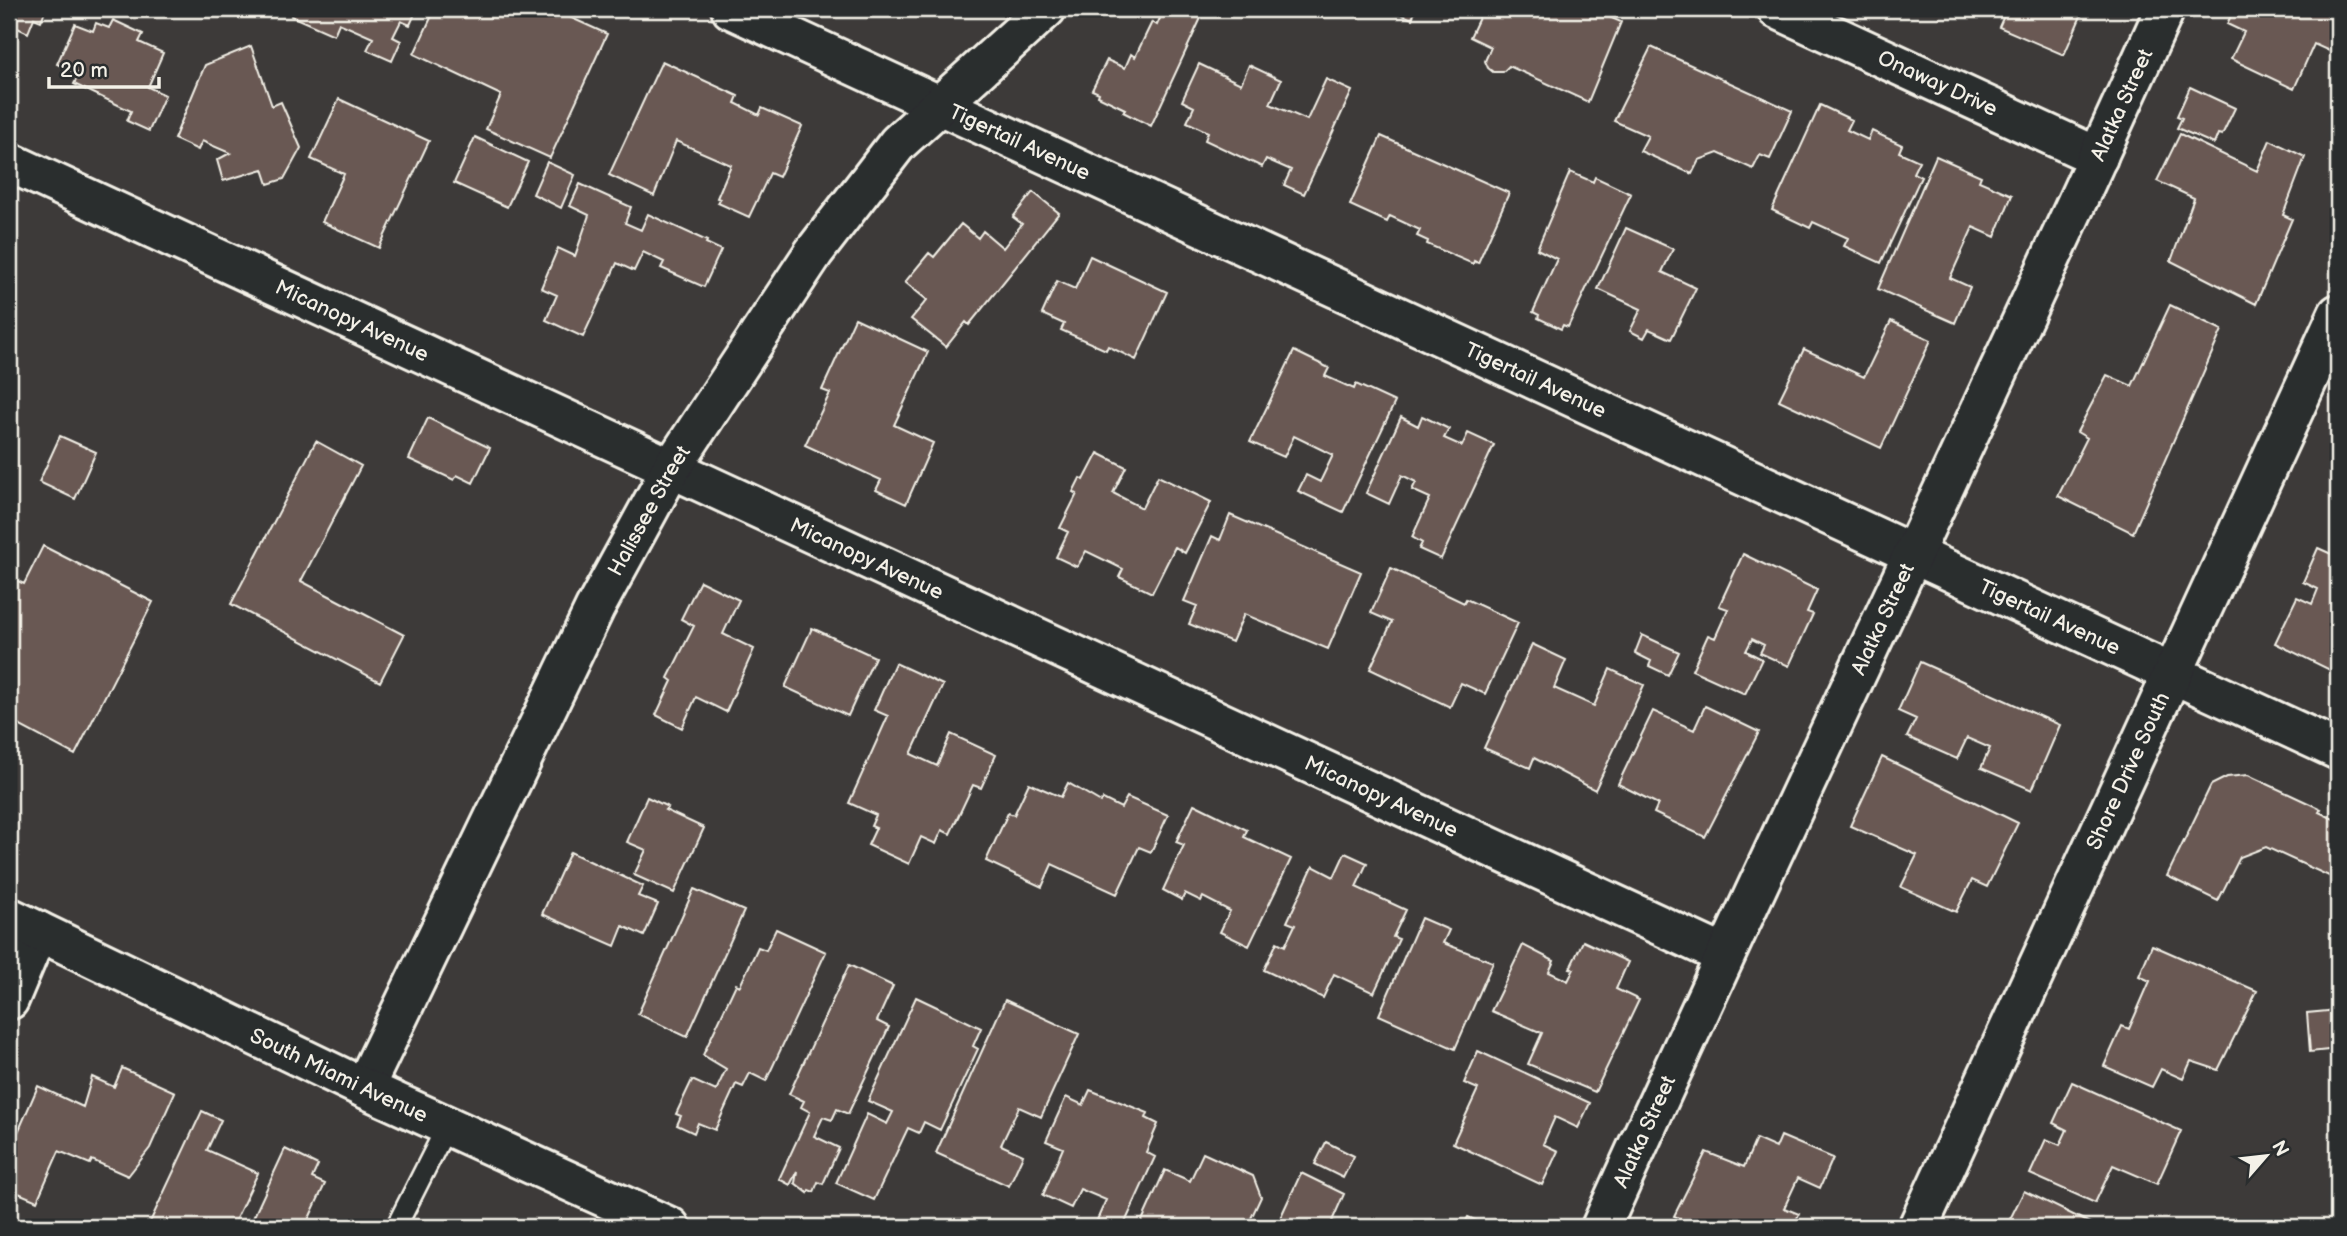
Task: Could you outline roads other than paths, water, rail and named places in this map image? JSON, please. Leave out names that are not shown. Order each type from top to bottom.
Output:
[{"type":"street","name":"Tigertail Avenue","points":[[731,9],[1915,552],[2338,750]]},
{"type":"street","name":"Halissee Street","points":[[364,1088],[595,608],[672,467],[745,352],[822,242],[898,143],[1046,9]]},
{"type":"street","name":"Onaway Drive","points":[[1777,9],[2098,157]]},
{"type":"street","name":"Alatka Street","points":[[1601,1227],[1724,955],[1915,552],[2165,9]]},
{"type":"street","name":"Micanopy Avenue","points":[[9,162],[1724,955]]},
{"type":"street","name":"Shore Drive South","points":[[1917,1227],[2338,314]]},
{"type":"street","name":"South Miami Avenue","points":[[24,924],[364,1088],[670,1227]]},
{"type":"street","points":[[9,1000],[24,924]]},
{"type":"lane","points":[[396,1227],[447,1126]]}]
